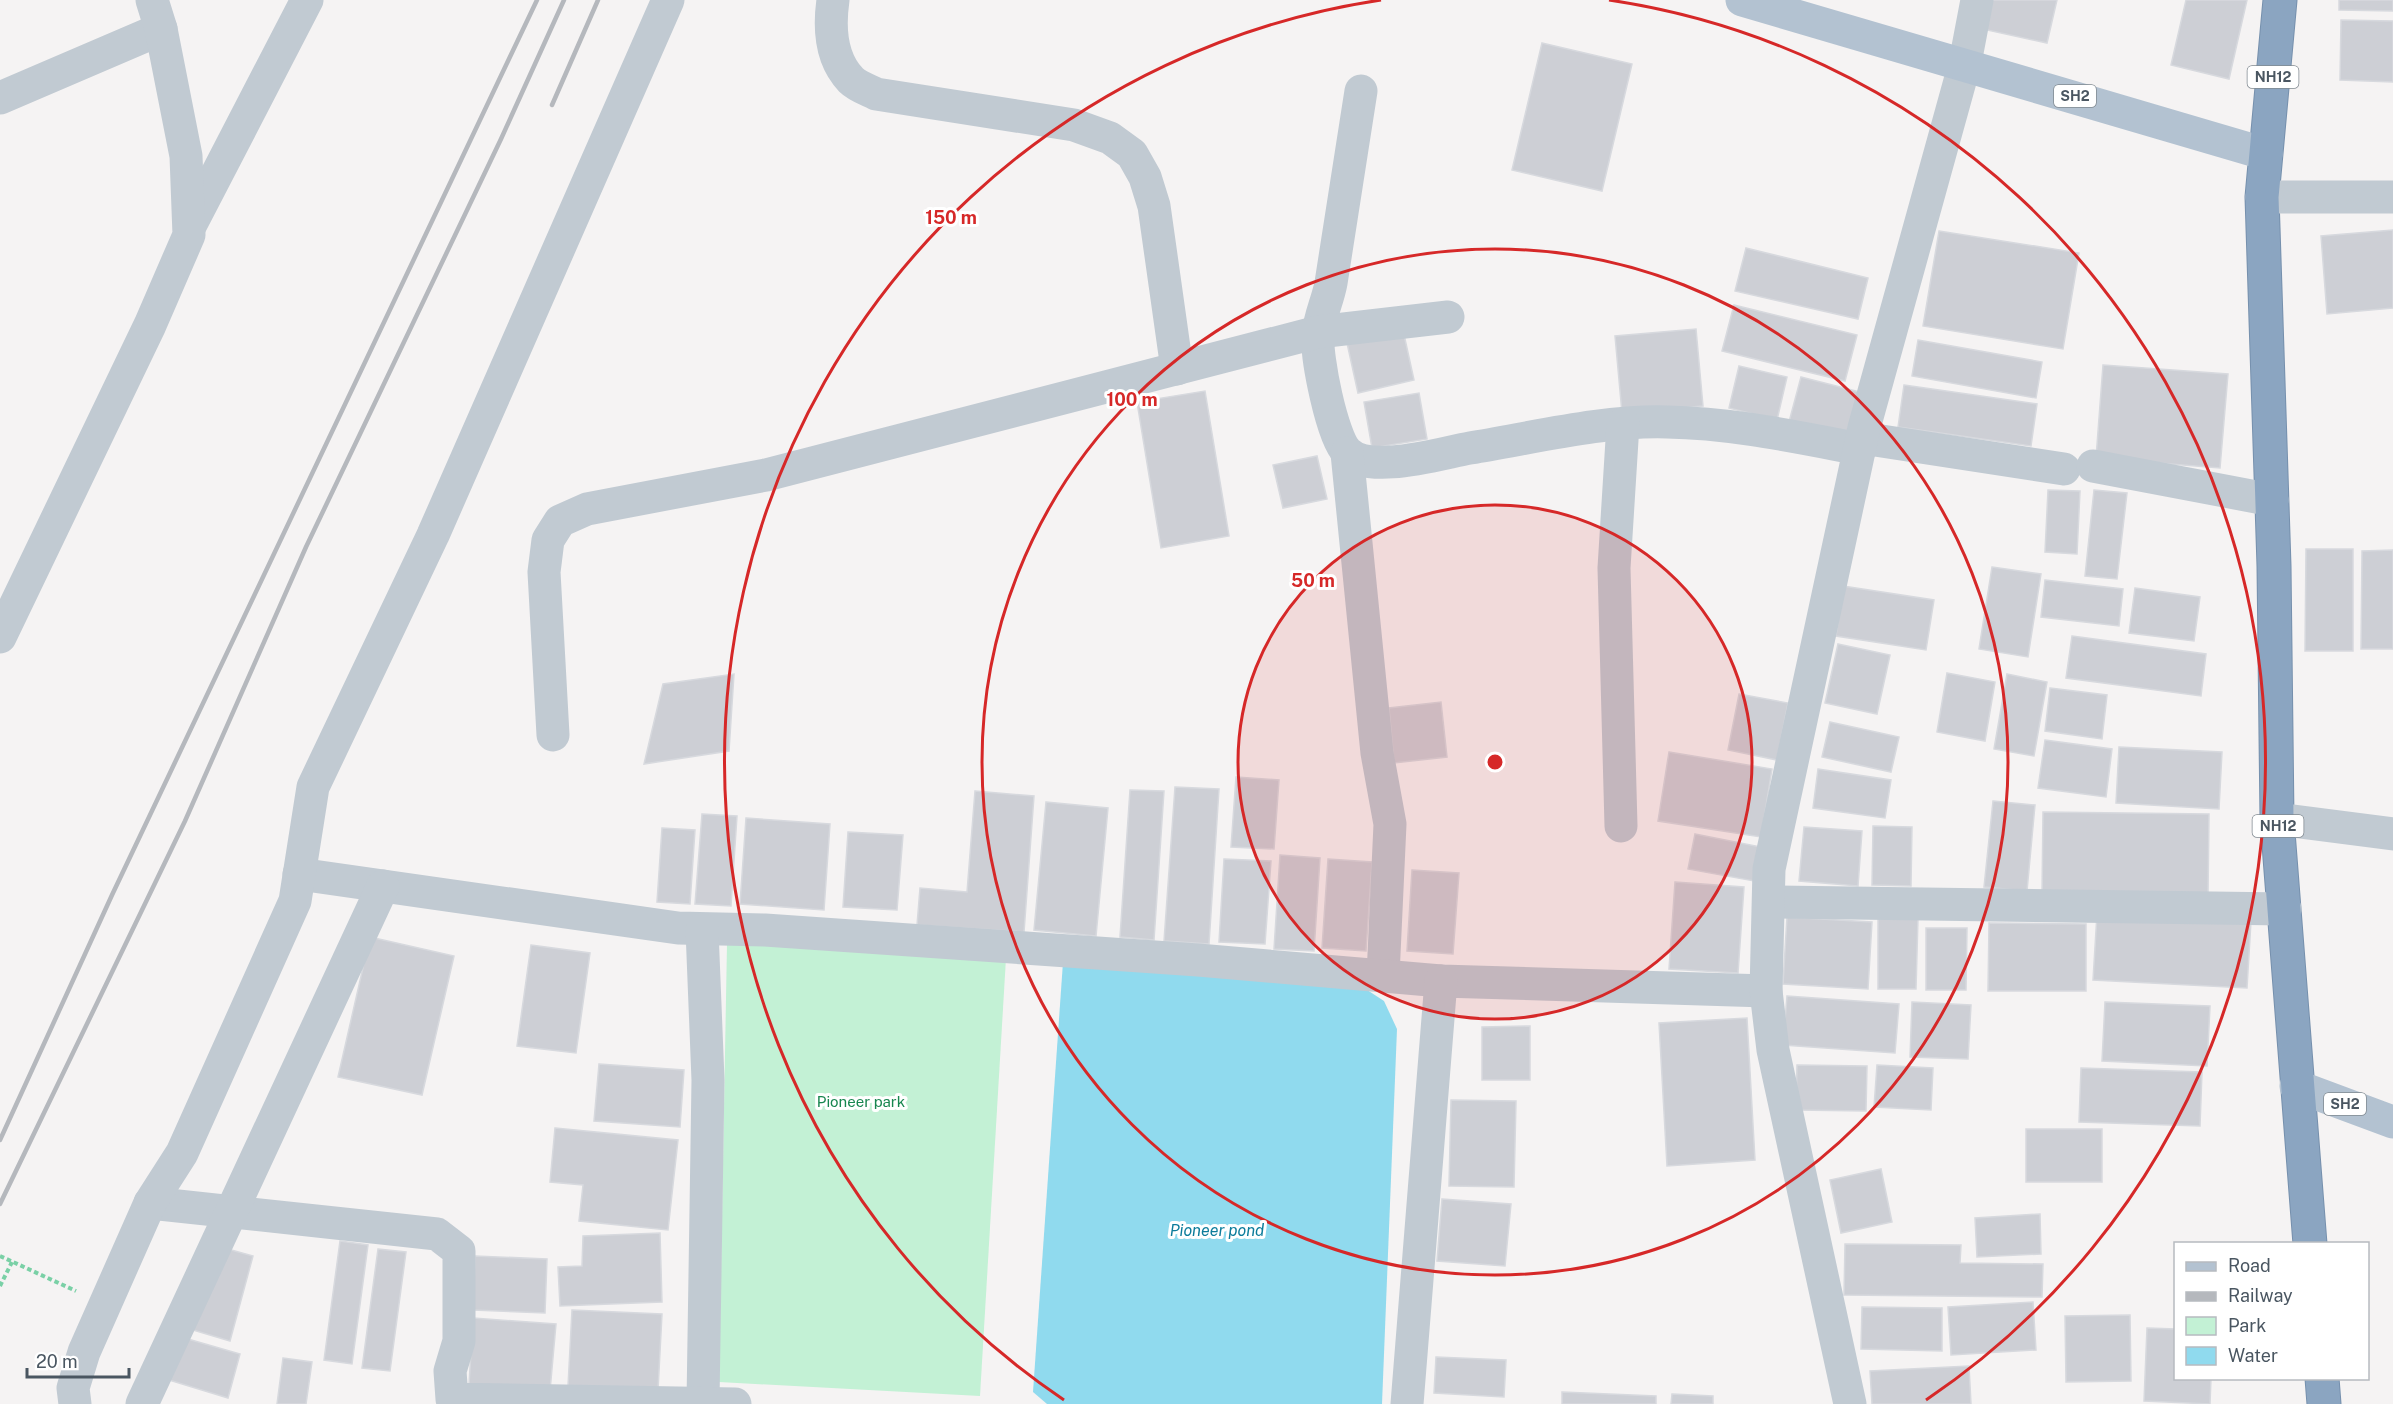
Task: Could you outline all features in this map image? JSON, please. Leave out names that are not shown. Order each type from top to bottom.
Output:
[{"type":"highway","name":"NH12","points":[[2280,0],[2262,197],[2272,500],[2277,819],[2310,1242]]},
{"type":"highway","points":[[2322,1380],[2324,1404]]},
{"type":"main road","name":"SH2","points":[[1742,0],[1965,63],[2266,154]]},
{"type":"main road","name":"SH2","points":[[2296,1086],[2393,1122]]},
{"type":"street","points":[[189,228],[307,0]]},
{"type":"street","points":[[75,1404],[73,1388],[84,1352],[150,1203],[182,1153],[295,901],[313,787],[433,535],[668,0]]},
{"type":"street","points":[[833,0],[829,25],[837,60],[852,81],[860,86],[876,94],[1074,125],[1110,138],[1132,154],[1145,177],[1154,206],[1177,369]]},
{"type":"street","points":[[1850,1404],[1773,1050],[1766,991],[1769,869],[1861,443],[1965,63],[1977,0]]},
{"type":"street","points":[[0,98],[156,15],[186,156],[189,235],[150,325],[0,637]]},
{"type":"street","points":[[1361,91],[1330,288],[1318,332],[1317,356],[1335,427],[1347,453],[1377,753],[1390,824],[1383,976]]},
{"type":"street","points":[[2262,197],[2393,197]]},
{"type":"street","points":[[553,735],[544,572],[548,540],[560,521],[587,509],[766,475],[1318,332],[1448,317]]},
{"type":"street","points":[[1347,453],[1366,462],[1388,464],[1426,455],[1623,424],[1666,422],[1711,424],[2078,468],[2272,500]]},
{"type":"street","points":[[1621,826],[1614,568],[1623,424]]},
{"type":"street","points":[[2277,819],[2393,834]]},
{"type":"street","points":[[299,874],[702,930],[776,930],[1198,960],[1441,981],[1766,991]]},
{"type":"street","points":[[142,1404],[383,886]]},
{"type":"street","points":[[1769,902],[2285,909]]},
{"type":"street","points":[[150,1203],[437,1234],[459,1251],[459,1341],[450,1371],[452,1399],[719,1403],[702,930]]},
{"type":"street","points":[[1407,1404],[1441,981]]},
{"type":"path","points":[[0,1256],[84,1294]]},
{"type":"path","points":[[0,1286],[12,1262]]},
{"type":"green space","name":"Pioneer park","points":[[727,944],[1006,958],[980,1396],[719,1382]]},
{"type":"water","name":"Pioneer pond","points":[[1063,962],[1361,986],[1384,1001],[1397,1029],[1382,1404],[1047,1404],[1033,1392]]},
{"type":"building","points":[[1984,0],[2057,0],[2047,43],[1978,28]]},
{"type":"building","points":[[2186,0],[2247,0],[2229,79],[2171,65]]},
{"type":"building","points":[[2339,0],[2393,0],[2393,11],[2339,10]]},
{"type":"building","points":[[2341,20],[2393,21],[2393,82],[2340,80]]},
{"type":"building","points":[[1542,43],[1632,64],[1602,191],[1512,170]]},
{"type":"building","points":[[2393,230],[2393,308],[2327,314],[2321,236]]},
{"type":"building","points":[[1939,231],[2079,253],[2063,349],[1923,326]]},
{"type":"building","points":[[1746,248],[1868,278],[1858,319],[1735,291]]},
{"type":"building","points":[[1734,305],[1857,335],[1845,381],[1722,351]]},
{"type":"building","points":[[1696,329],[1703,406],[1622,413],[1615,336]]},
{"type":"building","points":[[1403,330],[1414,380],[1358,393],[1347,343]]},
{"type":"building","points":[[1918,340],[2042,362],[2036,398],[1912,376]]},
{"type":"building","points":[[2103,365],[2228,374],[2220,468],[2096,458]]},
{"type":"building","points":[[1739,366],[1787,377],[1777,420],[1729,408]]},
{"type":"building","points":[[1801,377],[1860,392],[1848,438],[1789,422]]},
{"type":"building","points":[[1904,385],[2037,404],[2031,446],[1898,427]]},
{"type":"building","points":[[1205,391],[1229,536],[1161,548],[1137,402]]},
{"type":"building","points":[[1419,393],[1427,439],[1372,448],[1364,402]]},
{"type":"building","points":[[1317,456],[1327,499],[1283,508],[1273,465]]},
{"type":"building","points":[[2048,490],[2080,491],[2077,554],[2045,552]]},
{"type":"building","points":[[2094,490],[2127,493],[2117,579],[2085,576]]},
{"type":"building","points":[[2306,549],[2353,549],[2353,651],[2305,651]]},
{"type":"building","points":[[2393,550],[2393,649],[2361,649],[2362,551]]},
{"type":"building","points":[[1992,567],[2041,574],[2028,657],[1979,649]]},
{"type":"building","points":[[2045,580],[2123,589],[2119,626],[2041,617]]},
{"type":"building","points":[[1843,586],[1934,600],[1926,650],[1836,636]]},
{"type":"building","points":[[2135,588],[2200,597],[2194,641],[2129,633]]},
{"type":"building","points":[[2072,636],[2206,654],[2201,696],[2066,678]]},
{"type":"building","points":[[1838,644],[1890,655],[1877,714],[1825,703]]},
{"type":"building","points":[[1947,673],[1995,682],[1985,741],[1937,732]]},
{"type":"building","points":[[734,674],[729,751],[644,764],[663,684]]},
{"type":"building","points":[[2007,674],[2047,682],[2034,756],[1994,749]]},
{"type":"building","points":[[2050,688],[2107,695],[2102,739],[2045,731]]},
{"type":"building","points":[[1739,694],[1788,703],[1777,760],[1728,750]]},
{"type":"building","points":[[1441,702],[1447,757],[1394,763],[1389,708]]},
{"type":"building","points":[[1830,722],[1899,737],[1891,772],[1822,757]]},
{"type":"building","points":[[2045,740],[2112,749],[2106,797],[2038,788]]},
{"type":"building","points":[[2119,747],[2222,752],[2219,809],[2116,803]]},
{"type":"building","points":[[1669,752],[1772,769],[1761,837],[1658,821]]},
{"type":"building","points":[[1818,769],[1891,780],[1885,818],[1813,808]]},
{"type":"building","points":[[1236,777],[1279,780],[1274,849],[1231,847]]},
{"type":"building","points":[[1175,787],[1219,789],[1209,944],[1164,941]]},
{"type":"building","points":[[1130,790],[1164,791],[1154,940],[1120,937]]},
{"type":"building","points":[[975,791],[1034,796],[1024,932],[917,925],[920,888],[967,892]]},
{"type":"building","points":[[1993,801],[2035,805],[2027,891],[1984,887]]},
{"type":"building","points":[[1046,802],[1108,808],[1096,936],[1034,930]]},
{"type":"building","points":[[2043,812],[2209,814],[2208,897],[2042,895]]},
{"type":"building","points":[[702,814],[737,816],[731,906],[695,904]]},
{"type":"building","points":[[746,818],[830,824],[824,910],[740,904]]},
{"type":"building","points":[[1873,826],[1912,827],[1911,886],[1872,885]]},
{"type":"building","points":[[1804,827],[1862,831],[1858,886],[1799,881]]},
{"type":"building","points":[[662,828],[695,830],[690,904],[657,902]]},
{"type":"building","points":[[848,832],[903,835],[897,910],[843,907]]},
{"type":"building","points":[[1695,834],[1761,847],[1754,881],[1688,869]]},
{"type":"building","points":[[1280,855],[1320,858],[1314,951],[1274,949]]},
{"type":"building","points":[[1224,859],[1271,861],[1265,944],[1219,942]]},
{"type":"building","points":[[1328,859],[1372,862],[1366,951],[1322,948]]},
{"type":"building","points":[[1412,870],[1459,873],[1453,954],[1407,951]]},
{"type":"building","points":[[1675,882],[1744,887],[1738,973],[1669,969]]},
{"type":"building","points":[[2097,914],[2251,921],[2247,988],[2093,980]]},
{"type":"building","points":[[1787,917],[1872,922],[1868,989],[1783,984]]},
{"type":"building","points":[[1878,918],[1918,918],[1916,989],[1878,989]]},
{"type":"building","points":[[1989,923],[2086,924],[2086,991],[1988,991]]},
{"type":"building","points":[[1926,928],[1967,928],[1966,990],[1926,990]]},
{"type":"building","points":[[370,937],[454,956],[422,1095],[338,1077]]},
{"type":"building","points":[[531,945],[590,953],[576,1053],[517,1046]]},
{"type":"building","points":[[1787,996],[1899,1004],[1895,1053],[1783,1045]]},
{"type":"building","points":[[1912,1002],[1971,1005],[1968,1059],[1910,1057]]},
{"type":"building","points":[[2105,1002],[2210,1006],[2207,1066],[2102,1061]]},
{"type":"building","points":[[1747,1018],[1755,1160],[1667,1166],[1659,1023]]},
{"type":"building","points":[[1530,1026],[1530,1080],[1482,1080],[1482,1027]]},
{"type":"building","points":[[599,1064],[684,1070],[680,1127],[594,1121]]},
{"type":"building","points":[[1797,1065],[1867,1066],[1866,1111],[1796,1110]]},
{"type":"building","points":[[1877,1065],[1933,1068],[1931,1110],[1874,1107]]},
{"type":"building","points":[[2081,1068],[2202,1072],[2200,1126],[2079,1122]]},
{"type":"building","points":[[1451,1100],[1516,1101],[1514,1187],[1449,1186]]},
{"type":"building","points":[[555,1128],[678,1140],[668,1230],[579,1221],[583,1185],[550,1182]]},
{"type":"building","points":[[2026,1129],[2102,1129],[2102,1182],[2026,1182]]},
{"type":"building","points":[[1881,1169],[1892,1222],[1841,1233],[1830,1180]]},
{"type":"building","points":[[1442,1199],[1511,1204],[1505,1266],[1437,1261]]},
{"type":"building","points":[[2040,1214],[2041,1254],[1977,1257],[1975,1218]]},
{"type":"building","points":[[660,1233],[662,1302],[560,1306],[558,1267],[582,1266],[583,1236]]},
{"type":"building","points":[[340,1241],[368,1245],[352,1364],[324,1360]]},
{"type":"building","points":[[1845,1244],[1961,1245],[1960,1263],[2043,1264],[2042,1297],[1844,1295]]},
{"type":"building","points":[[217,1246],[253,1256],[230,1341],[193,1330]]},
{"type":"building","points":[[378,1249],[406,1252],[390,1371],[362,1368]]},
{"type":"building","points":[[475,1256],[547,1259],[545,1313],[473,1310]]},
{"type":"building","points":[[2033,1302],[2036,1350],[1951,1355],[1948,1307]]},
{"type":"building","points":[[1862,1307],[1942,1308],[1942,1351],[1861,1349]]},
{"type":"building","points":[[572,1310],[662,1314],[658,1390],[568,1386]]},
{"type":"building","points":[[2130,1315],[2131,1381],[2066,1382],[2065,1316]]},
{"type":"building","points":[[473,1318],[556,1324],[550,1391],[469,1385]]},
{"type":"building","points":[[2147,1328],[2174,1329],[2174,1380],[2211,1380],[2210,1404],[2144,1401]]},
{"type":"building","points":[[181,1337],[240,1354],[228,1398],[169,1380]]},
{"type":"building","points":[[1436,1357],[1506,1360],[1504,1397],[1434,1393]]},
{"type":"building","points":[[283,1358],[312,1362],[306,1404],[277,1404]]},
{"type":"building","points":[[1969,1366],[1971,1404],[1872,1404],[1870,1371]]},
{"type":"building","points":[[1562,1392],[1656,1396],[1656,1404],[1562,1404]]},
{"type":"building","points":[[1672,1394],[1713,1396],[1713,1404],[1671,1404]]},
{"type":"railway","points":[[0,1140],[112,895],[537,0]]},
{"type":"railway","points":[[0,1204],[185,821],[306,547],[501,139],[564,0]]},
{"type":"railway","points":[[552,105],[598,0]]}]
